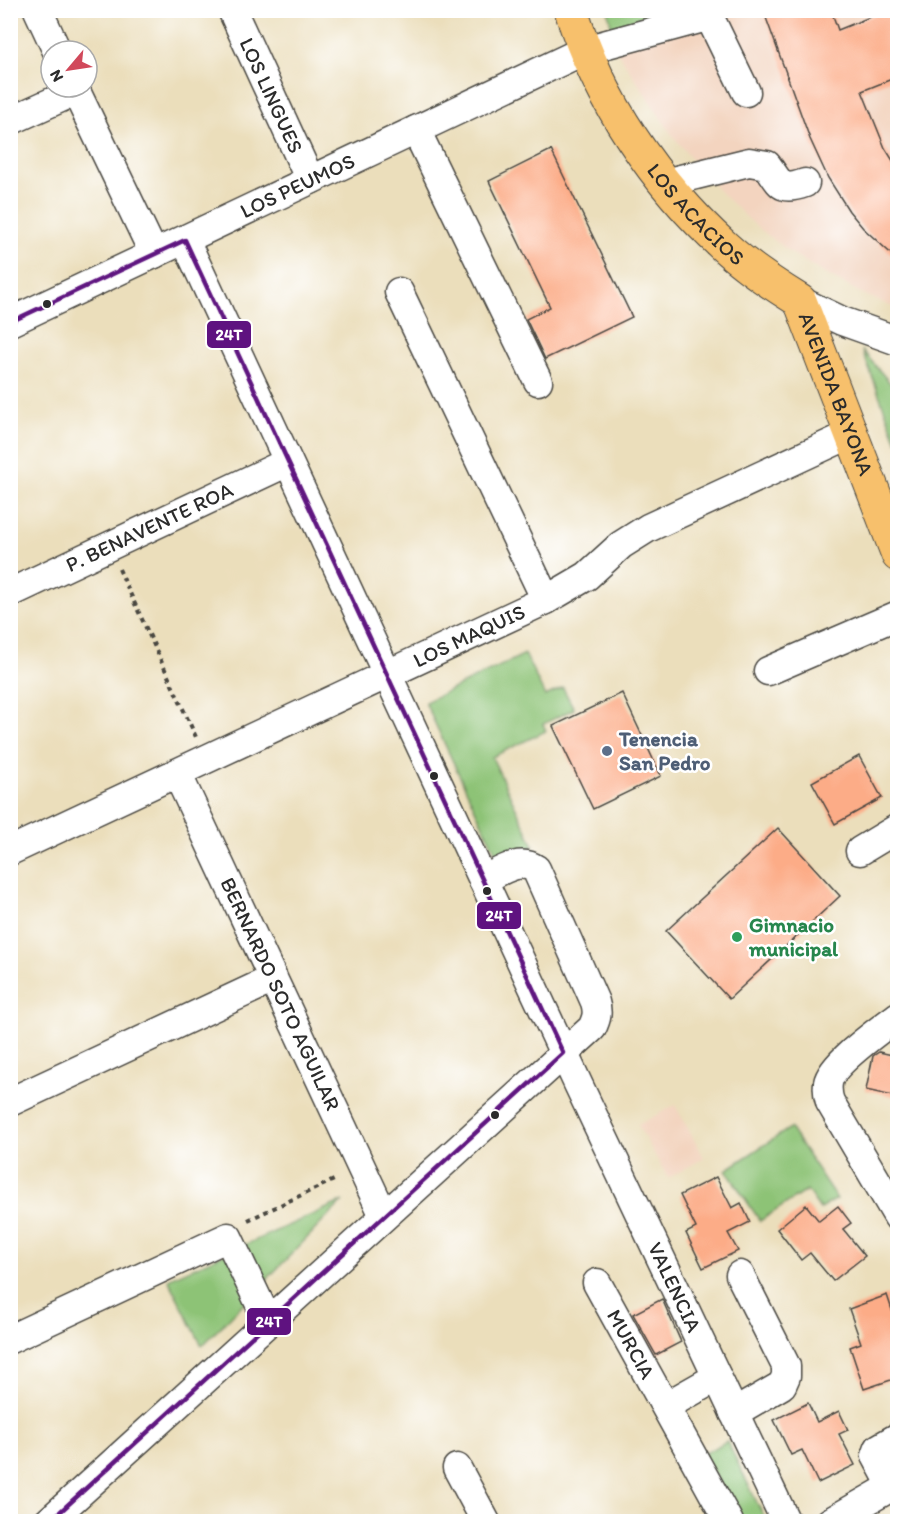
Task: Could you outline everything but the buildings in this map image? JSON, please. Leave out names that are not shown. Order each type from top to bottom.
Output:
[{"type":"main road","name":"LOS ACACIOS","points":[[571,10],[585,50],[625,125],[664,183],[694,217],[727,248],[762,277],[800,301]]},
{"type":"main road","name":"AVENIDA BAYONA","points":[[800,301],[897,555]]},
{"type":"street","points":[[38,10],[51,39]]},
{"type":"street","name":"LOS LINGUES","points":[[232,10],[310,180]]},
{"type":"street","name":"LOS PEUMOS","points":[[10,322],[585,50],[703,18],[712,22],[746,92]]},
{"type":"street","points":[[10,121],[55,99]]},
{"type":"street","points":[[80,99],[154,254]]},
{"type":"street","points":[[416,130],[538,381]]},
{"type":"street","points":[[664,183],[749,162],[767,165],[781,185],[791,188],[805,183]]},
{"type":"street","name":"VALENCIA","points":[[185,240],[563,1053],[786,1521]]},
{"type":"street","points":[[399,292],[546,600]]},
{"type":"street","name":"LOS ACACIOS","points":[[800,301],[842,321],[897,341]]},
{"type":"street","name":"LOS MAQUIS","points":[[10,851],[546,600],[587,576],[621,545],[648,528],[851,434]]},
{"type":"street","name":"P. BENAVENTE ROA","points":[[10,593],[288,462]]},
{"type":"street","points":[[768,670],[897,615]]},
{"type":"street","name":"BERNARDO SOTO AGUILAR","points":[[177,773],[384,1216]]},
{"type":"street","points":[[860,851],[897,828]]},
{"type":"street","points":[[48,1521],[592,1028],[597,1020],[597,1011],[536,868],[525,863],[483,880]]},
{"type":"street","points":[[10,1102],[273,979]]},
{"type":"street","points":[[897,1016],[834,1070],[828,1083],[828,1093],[830,1102],[897,1216]]},
{"type":"street","points":[[10,1339],[228,1237],[268,1321]]},
{"type":"street","points":[[734,1413],[782,1384],[786,1376],[786,1366],[740,1275]]},
{"type":"street","name":"MURCIA","points":[[597,1283],[729,1521]]},
{"type":"street","points":[[666,1406],[717,1377]]},
{"type":"street","points":[[847,1517],[895,1485],[876,1456],[879,1448],[897,1437]]},
{"type":"street","points":[[457,1468],[486,1521]]},
{"type":"path","points":[[109,546],[206,759]]},
{"type":"path","points":[[228,1237],[238,1224],[362,1167]]},
{"type":"shaded area","points":[[710,11],[897,11],[897,309],[823,273],[788,251],[755,225],[696,165],[670,132],[615,48]]},
{"type":"shaded area","points":[[675,1105],[704,1158],[668,1178],[638,1125]]},
{"type":"green space","points":[[608,10],[710,11],[615,48]]},
{"type":"green space","points":[[862,350],[897,391],[897,442]]},
{"type":"green space","points":[[525,654],[545,696],[563,688],[574,709],[543,724],[546,731],[492,757],[534,846],[500,862],[425,702]]},
{"type":"green space","points":[[790,1128],[837,1199],[820,1209],[807,1190],[760,1221],[726,1170]]},
{"type":"green space","points":[[343,1201],[202,1346],[168,1279]]},
{"type":"green space","points":[[727,1441],[766,1521],[740,1521],[703,1454]]},
{"type":"transit line","name":"24T","points":[[10,322],[185,240],[563,1053],[49,1522]]},
{"type":"place","name":"Tenencia San Pedro","points":[[607,751]]},
{"type":"place","name":"Gimnacio municipal","points":[[737,937]]}]
